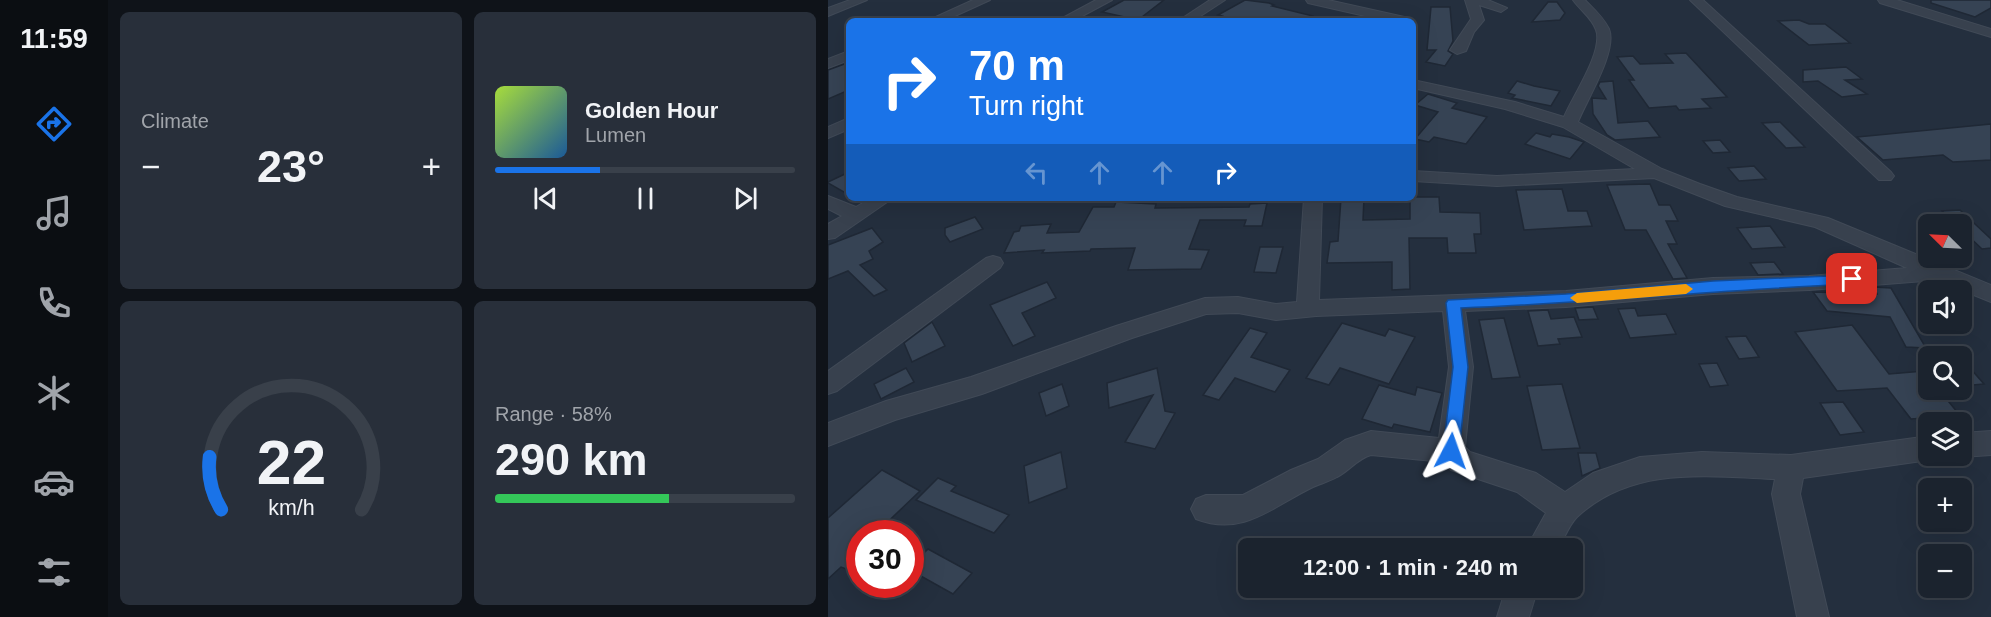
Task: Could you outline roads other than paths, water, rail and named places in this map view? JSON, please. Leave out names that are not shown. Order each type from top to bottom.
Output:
[{"type":"street","points":[[828,12],[861,0]]},
{"type":"street","points":[[940,18],[984,0]]},
{"type":"street","points":[[1069,18],[1106,0]]},
{"type":"street","points":[[1193,18],[1219,0]]},
{"type":"street","points":[[1319,0],[1392,18]]},
{"type":"street","points":[[1457,50],[1461,48],[1467,31],[1478,20],[1471,0]]},
{"type":"street","points":[[1476,0],[1501,8]]},
{"type":"street","points":[[1569,124],[1601,53],[1604,39],[1602,29],[1579,0]]},
{"type":"street","points":[[1696,0],[1885,176]]},
{"type":"street","points":[[1884,0],[1991,33]]},
{"type":"street","points":[[828,64],[846,56]]},
{"type":"street","points":[[1416,85],[1509,105],[1569,124],[1656,173],[1732,202],[1821,222],[1991,294]]},
{"type":"street","points":[[828,133],[846,124]]},
{"type":"street","points":[[1416,176],[1497,181],[1656,173]]},
{"type":"street","points":[[828,233],[879,201]]},
{"type":"street","points":[[1308,308],[1308,268],[1313,229],[1312,201]]},
{"type":"street","points":[[828,202],[855,214]]},
{"type":"street","points":[[828,384],[993,263]]},
{"type":"street","points":[[828,435],[886,411],[919,400],[973,387],[1124,332],[1205,306],[1238,305],[1276,312],[1308,308],[1566,299],[1713,286],[1809,283],[1937,273]]},
{"type":"street","points":[[1451,451],[1461,367],[1453,303]]},
{"type":"street","points":[[1206,509],[1246,509],[1301,479],[1328,468],[1355,448],[1371,443],[1451,451],[1461,461],[1526,482],[1565,509]]},
{"type":"street","points":[[1972,444],[1991,443]]},
{"type":"street","points":[[1548,538],[1565,509],[1603,482],[1640,469],[1702,464],[1791,467],[1918,450]]},
{"type":"street","points":[[1791,467],[1786,494],[1813,617]]},
{"type":"street","points":[[1513,617],[1519,598]]}]
